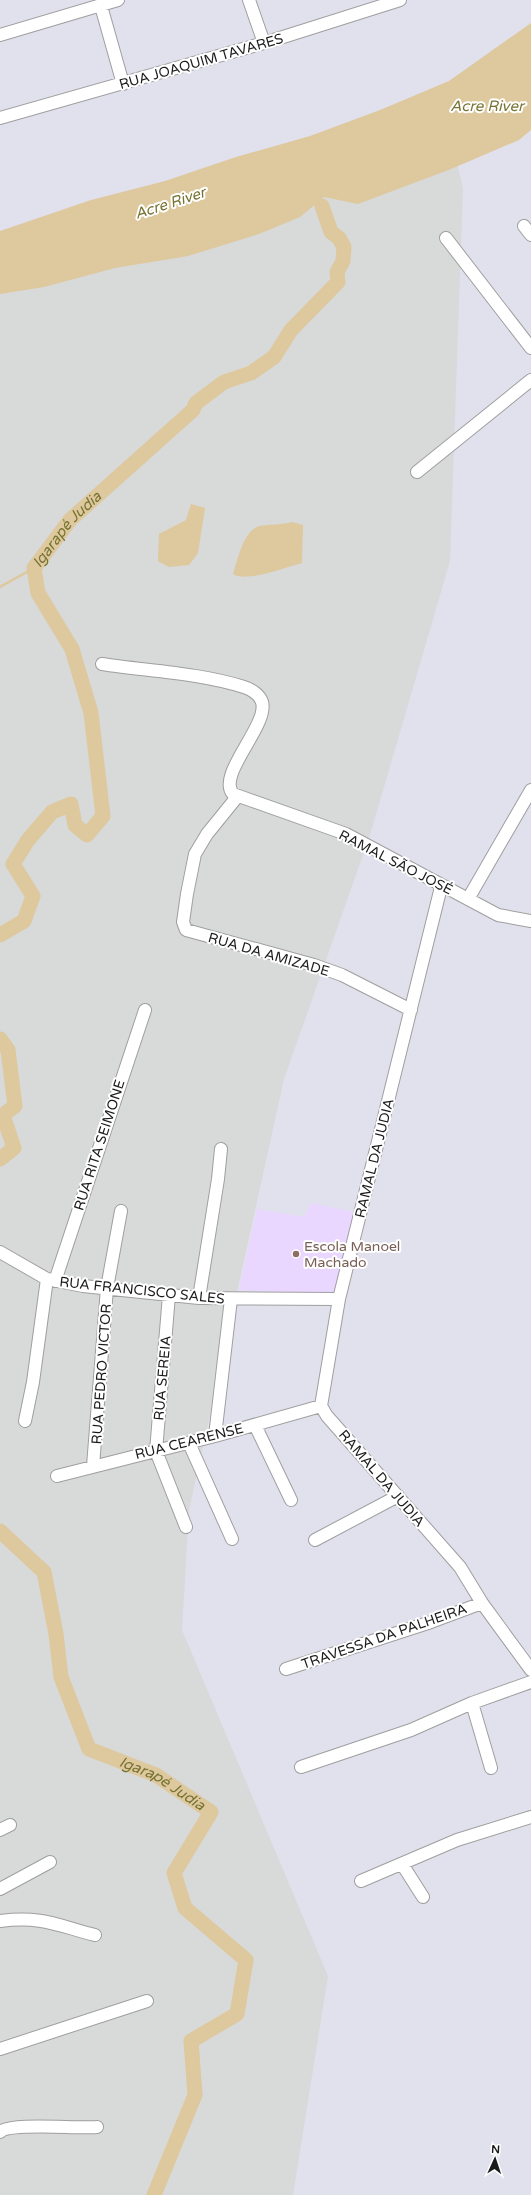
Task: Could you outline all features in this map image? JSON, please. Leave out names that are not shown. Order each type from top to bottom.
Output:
[{"type":"street","points":[[0,35],[118,0]]},
{"type":"street","points":[[249,0],[264,43]]},
{"type":"street","name":"RUA JOAQUIM TAVARES","points":[[0,118],[264,43],[400,0]]},
{"type":"street","points":[[101,6],[123,84]]},
{"type":"street","points":[[446,238],[531,348]]},
{"type":"street","points":[[417,472],[531,380]]},
{"type":"street","points":[[102,664],[198,676],[245,687],[254,692],[261,700],[263,706],[254,730],[232,773],[229,786],[230,791],[237,797]]},
{"type":"street","points":[[468,899],[531,790]]},
{"type":"street","name":"RAMAL SÃO JOSÉ","points":[[237,797],[346,834],[498,915],[531,921]]},
{"type":"street","name":"RUA DA AMIZADE","points":[[237,797],[207,834],[195,854],[185,912],[184,927],[190,932],[314,965],[342,976],[411,1010]]},
{"type":"street","name":"RAMAL DA JUDIA","points":[[442,886],[339,1299],[321,1406],[327,1416],[460,1568],[482,1603],[531,1670]]},
{"type":"street","name":"RUA RITA SEIMONE","points":[[51,1280],[145,1010]]},
{"type":"street","points":[[199,1298],[218,1179],[221,1149]]},
{"type":"street","name":"RUA PEDRO VICTOR","points":[[93,1466],[107,1288],[121,1211]]},
{"type":"street","name":"RUA FRANCISCO SALES","points":[[0,1252],[51,1280],[83,1286],[199,1298],[339,1299]]},
{"type":"street","points":[[25,1421],[51,1280]]},
{"type":"street","name":"RUA SEREIA","points":[[169,1296],[156,1451],[186,1527]]},
{"type":"street","points":[[215,1436],[231,1299]]},
{"type":"street","name":"RUA CEARENSE","points":[[57,1476],[215,1436],[321,1406]]},
{"type":"street","points":[[255,1425],[291,1500]]},
{"type":"street","points":[[188,1443],[232,1539]]},
{"type":"street","points":[[315,1540],[398,1496]]},
{"type":"street","name":"TRAVESSA DA PALHEIRA","points":[[286,1669],[431,1622],[482,1603]]},
{"type":"street","points":[[301,1767],[411,1730],[472,1703],[531,1682]]},
{"type":"street","points":[[472,1703],[491,1768]]},
{"type":"street","points":[[362,1881],[457,1840],[531,1817]]},
{"type":"street","points":[[0,1889],[50,1862]]},
{"type":"street","points":[[402,1864],[423,1897]]},
{"type":"street","points":[[0,1921],[32,1918],[48,1921],[95,1935]]},
{"type":"street","points":[[0,2049],[147,2001]]},
{"type":"street","points":[[0,2132],[13,2126],[80,2129],[97,2127]]},
{"type":"shaded area","points":[[454,151],[463,188],[450,561],[370,835],[284,1079],[189,1510],[182,1630],[328,1976],[293,2195],[0,2195],[0,249]]},
{"type":"shaded area","name":"Escola Manoel Machado","points":[[311,1203],[354,1212],[335,1295],[239,1290],[257,1209],[304,1217]]},
{"type":"water","name":"Acre River","points":[[531,23],[531,130],[519,140],[451,169],[358,204],[324,197],[300,217],[259,234],[188,256],[115,268],[44,287],[0,294],[0,231],[91,200],[165,181],[236,157],[310,136],[380,110],[449,81]]},
{"type":"water","points":[[191,504],[205,508],[198,553],[189,565],[169,567],[158,561],[159,534],[186,520]]},
{"type":"water","points":[[292,522],[303,525],[302,563],[256,576],[247,577],[233,574],[242,546],[249,533],[260,526]]},
{"type":"waterway","name":"Igarapé Judia","points":[[0,935],[24,921],[33,896],[13,864],[28,840],[52,812],[71,804],[75,825],[87,835],[103,816],[91,713],[72,649],[38,593],[34,568],[70,520],[193,410],[196,403],[224,382],[251,373],[274,357],[291,330],[338,282],[337,272],[343,261],[344,247],[339,238],[331,232],[322,206]]},
{"type":"waterway","points":[[0,587],[34,568]]},
{"type":"waterway","name":"Igarapé Judia","points":[[0,1039],[8,1050],[15,1106],[3,1115],[14,1148],[0,1159]]},
{"type":"waterway","name":"Igarapé Judia","points":[[0,1531],[44,1572],[56,1634],[61,1677],[89,1749],[156,1775],[211,1812],[174,1873],[185,1908],[246,1960],[237,2014],[191,2041],[195,2095],[154,2195]]},
{"type":"place","name":"Escola Manoel Machado","points":[[296,1254]]}]
